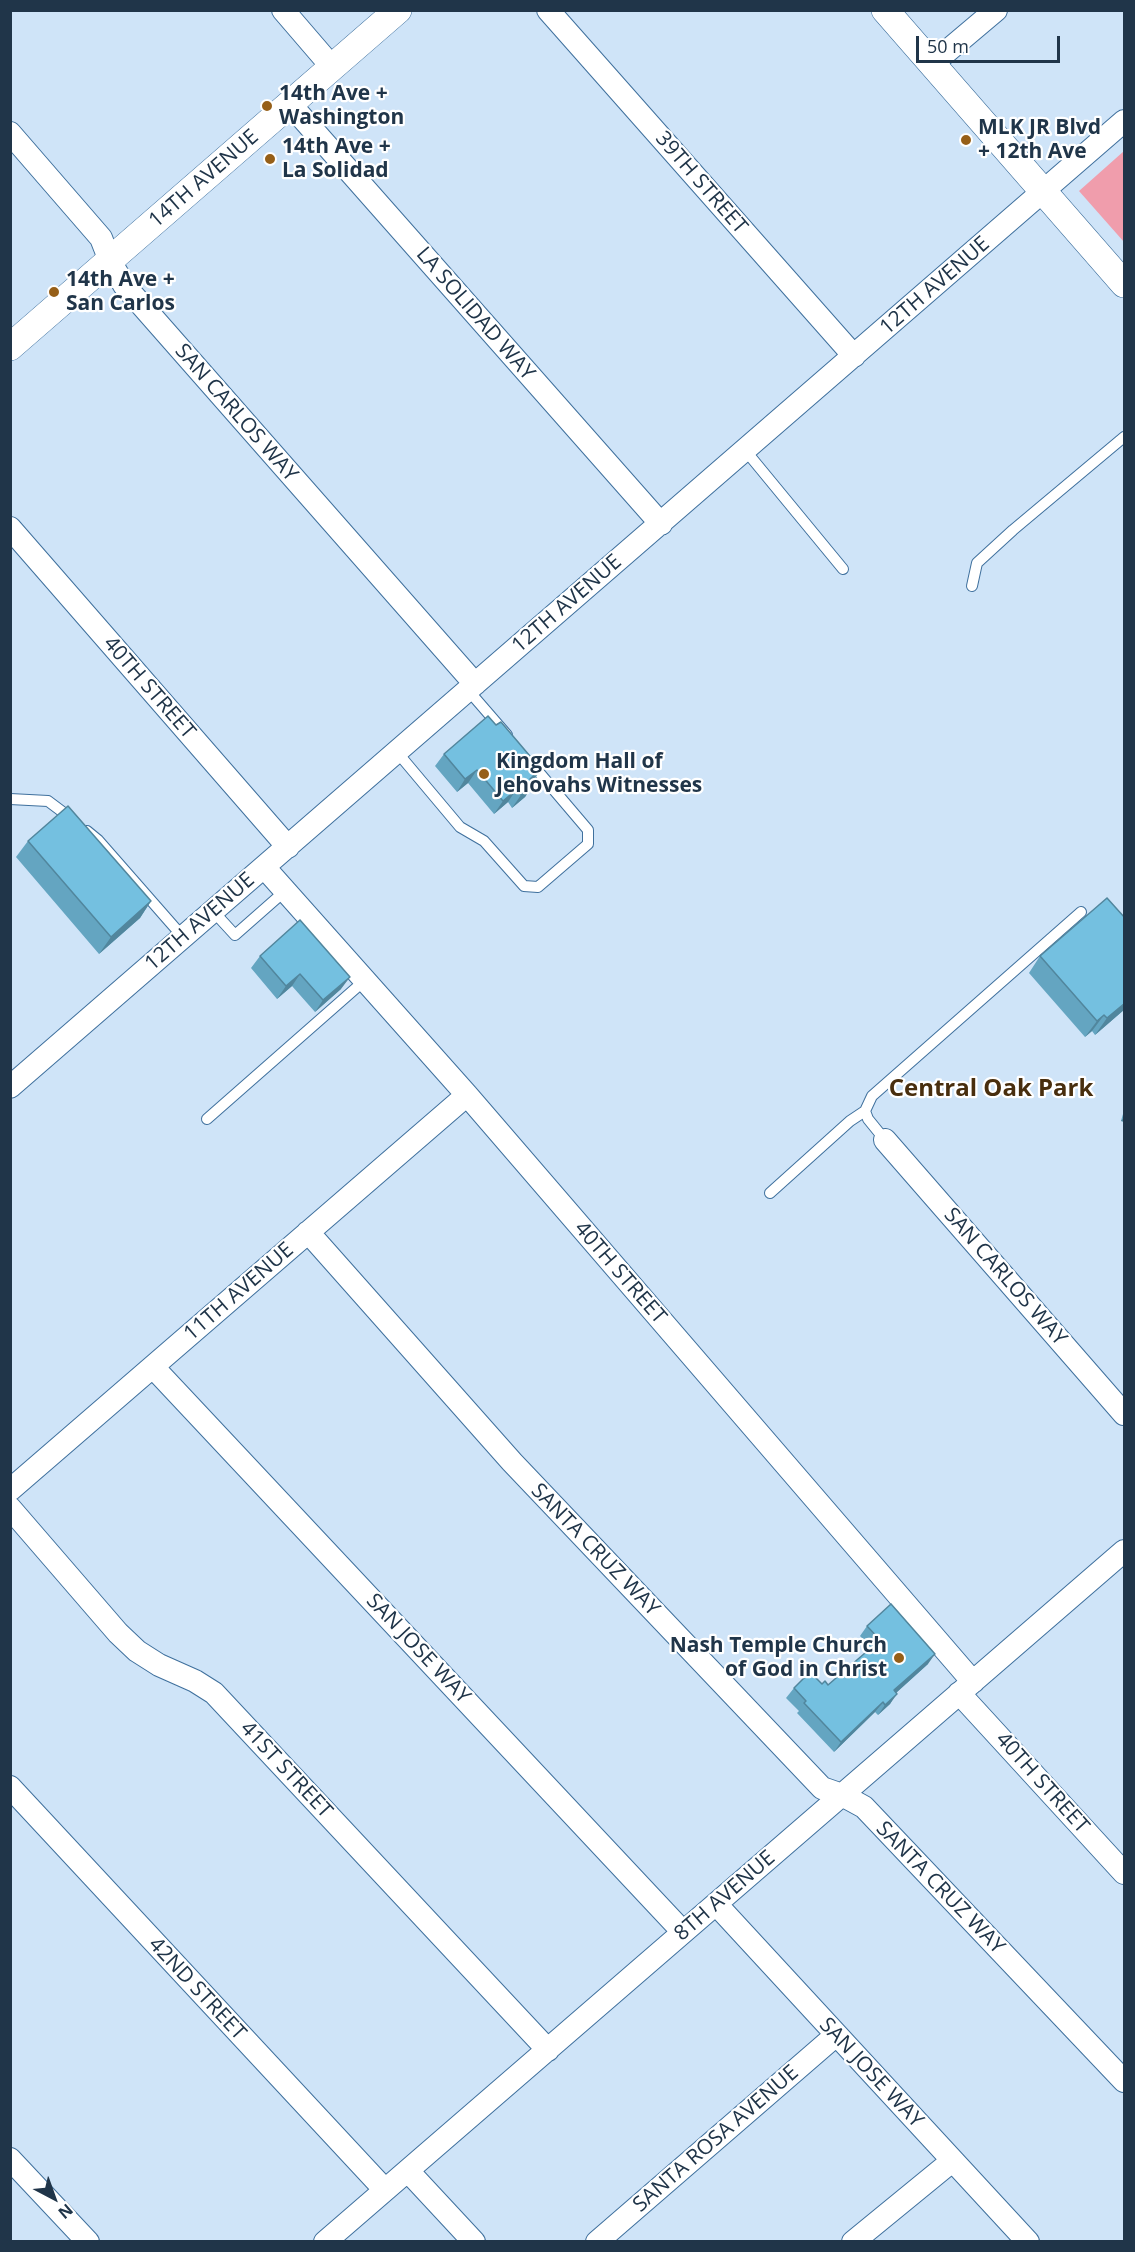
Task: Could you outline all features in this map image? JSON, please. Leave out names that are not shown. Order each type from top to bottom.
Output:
[{"type":"street","points":[[283,10],[332,67]]},
{"type":"street","name":"14TH AVENUE","points":[[10,347],[398,10]]},
{"type":"street","name":"39TH STREET","points":[[548,10],[854,356]]},
{"type":"street","points":[[885,10],[1125,284]]},
{"type":"street","points":[[932,64],[996,10]]},
{"type":"street","name":"LA SOLIDAD WAY","points":[[290,104],[661,524]]},
{"type":"street","name":"12TH AVENUE","points":[[11,1086],[1125,121]]},
{"type":"street","name":"SAN CARLOS WAY","points":[[10,133],[101,238],[110,261],[124,285],[471,687]]},
{"type":"street","name":"40TH STREET","points":[[10,528],[288,847]]},
{"type":"street","name":"40TH STREET","points":[[264,867],[467,1095],[1125,1874]]},
{"type":"street","name":"11TH AVENUE","points":[[10,1490],[467,1095]]},
{"type":"street","name":"SAN CARLOS WAY","points":[[885,1140],[1125,1414]]},
{"type":"street","name":"SANTA CRUZ WAY","points":[[308,1232],[512,1462],[822,1788],[864,1807],[1125,2080]]},
{"type":"street","name":"SAN JOSE WAY","points":[[153,1366],[683,1932]]},
{"type":"street","name":"41ST STREET","points":[[10,1508],[118,1633],[137,1651],[214,1693],[548,2050]]},
{"type":"street","name":"8TH AVENUE","points":[[325,2241],[1125,1551]]},
{"type":"street","name":"42ND STREET","points":[[10,1787],[385,2190]]},
{"type":"street","name":"SAN JOSE WAY","points":[[716,1904],[1028,2241]]},
{"type":"street","name":"SANTA ROSA AVENUE","points":[[597,2241],[836,2036]]},
{"type":"street","points":[[10,2159],[88,2241]]},
{"type":"street","points":[[864,2238],[952,2161]]},
{"type":"street","points":[[408,2171],[474,2241]]},
{"type":"lane","points":[[972,586],[977,563],[1125,437]]},
{"type":"lane","points":[[745,450],[843,569]]},
{"type":"lane","points":[[396,752],[460,827],[484,841],[524,886],[538,888],[588,844],[588,830],[516,746],[471,687]]},
{"type":"lane","points":[[10,799],[48,801],[98,840],[183,937]]},
{"type":"lane","points":[[213,911],[235,935],[285,891]]},
{"type":"lane","points":[[885,1140],[868,1119],[866,1112],[872,1096],[1081,912]]},
{"type":"lane","points":[[207,1119],[364,981]]},
{"type":"lane","points":[[770,1193],[849,1121],[866,1112]]},
{"type":"shaded area","points":[[1124,151],[1124,242],[1079,191]]},
{"type":"building","name":"Kingdom Hall of Jehovahs Witnesses","points":[[488,716],[496,725],[501,722],[541,769],[530,779],[534,784],[521,795],[516,790],[503,801],[477,770],[465,779],[444,754]]},
{"type":"building","points":[[68,806],[151,901],[111,937],[28,841]]},
{"type":"building","points":[[1107,898],[1125,918],[1125,1003],[1107,1018],[1104,1015],[1097,1021],[1040,956]]},
{"type":"building","points":[[300,920],[350,977],[323,1000],[300,974],[286,986],[260,956]]},
{"type":"building","points":[[891,1604],[935,1654],[894,1690],[897,1694],[885,1705],[883,1702],[841,1742],[804,1703],[806,1701],[794,1688],[810,1672],[822,1684],[825,1681],[828,1685],[880,1640],[867,1626]]},
{"type":"place","name":"14th Ave + Washington","points":[[267,106]]},
{"type":"place","name":"MLK JR Blvd + 12th Ave","points":[[966,140]]},
{"type":"place","name":"14th Ave + La Solidad","points":[[270,159]]},
{"type":"place","name":"14th Ave + San Carlos","points":[[54,292]]},
{"type":"place","name":"Kingdom Hall of Jehovahs Witnesses","points":[[484,774]]},
{"type":"place","name":"Nash Temple Church of God in Christ","points":[[899,1658]]},
{"type":"district","name":"Central Oak Park","points":[[991,1089]]}]
